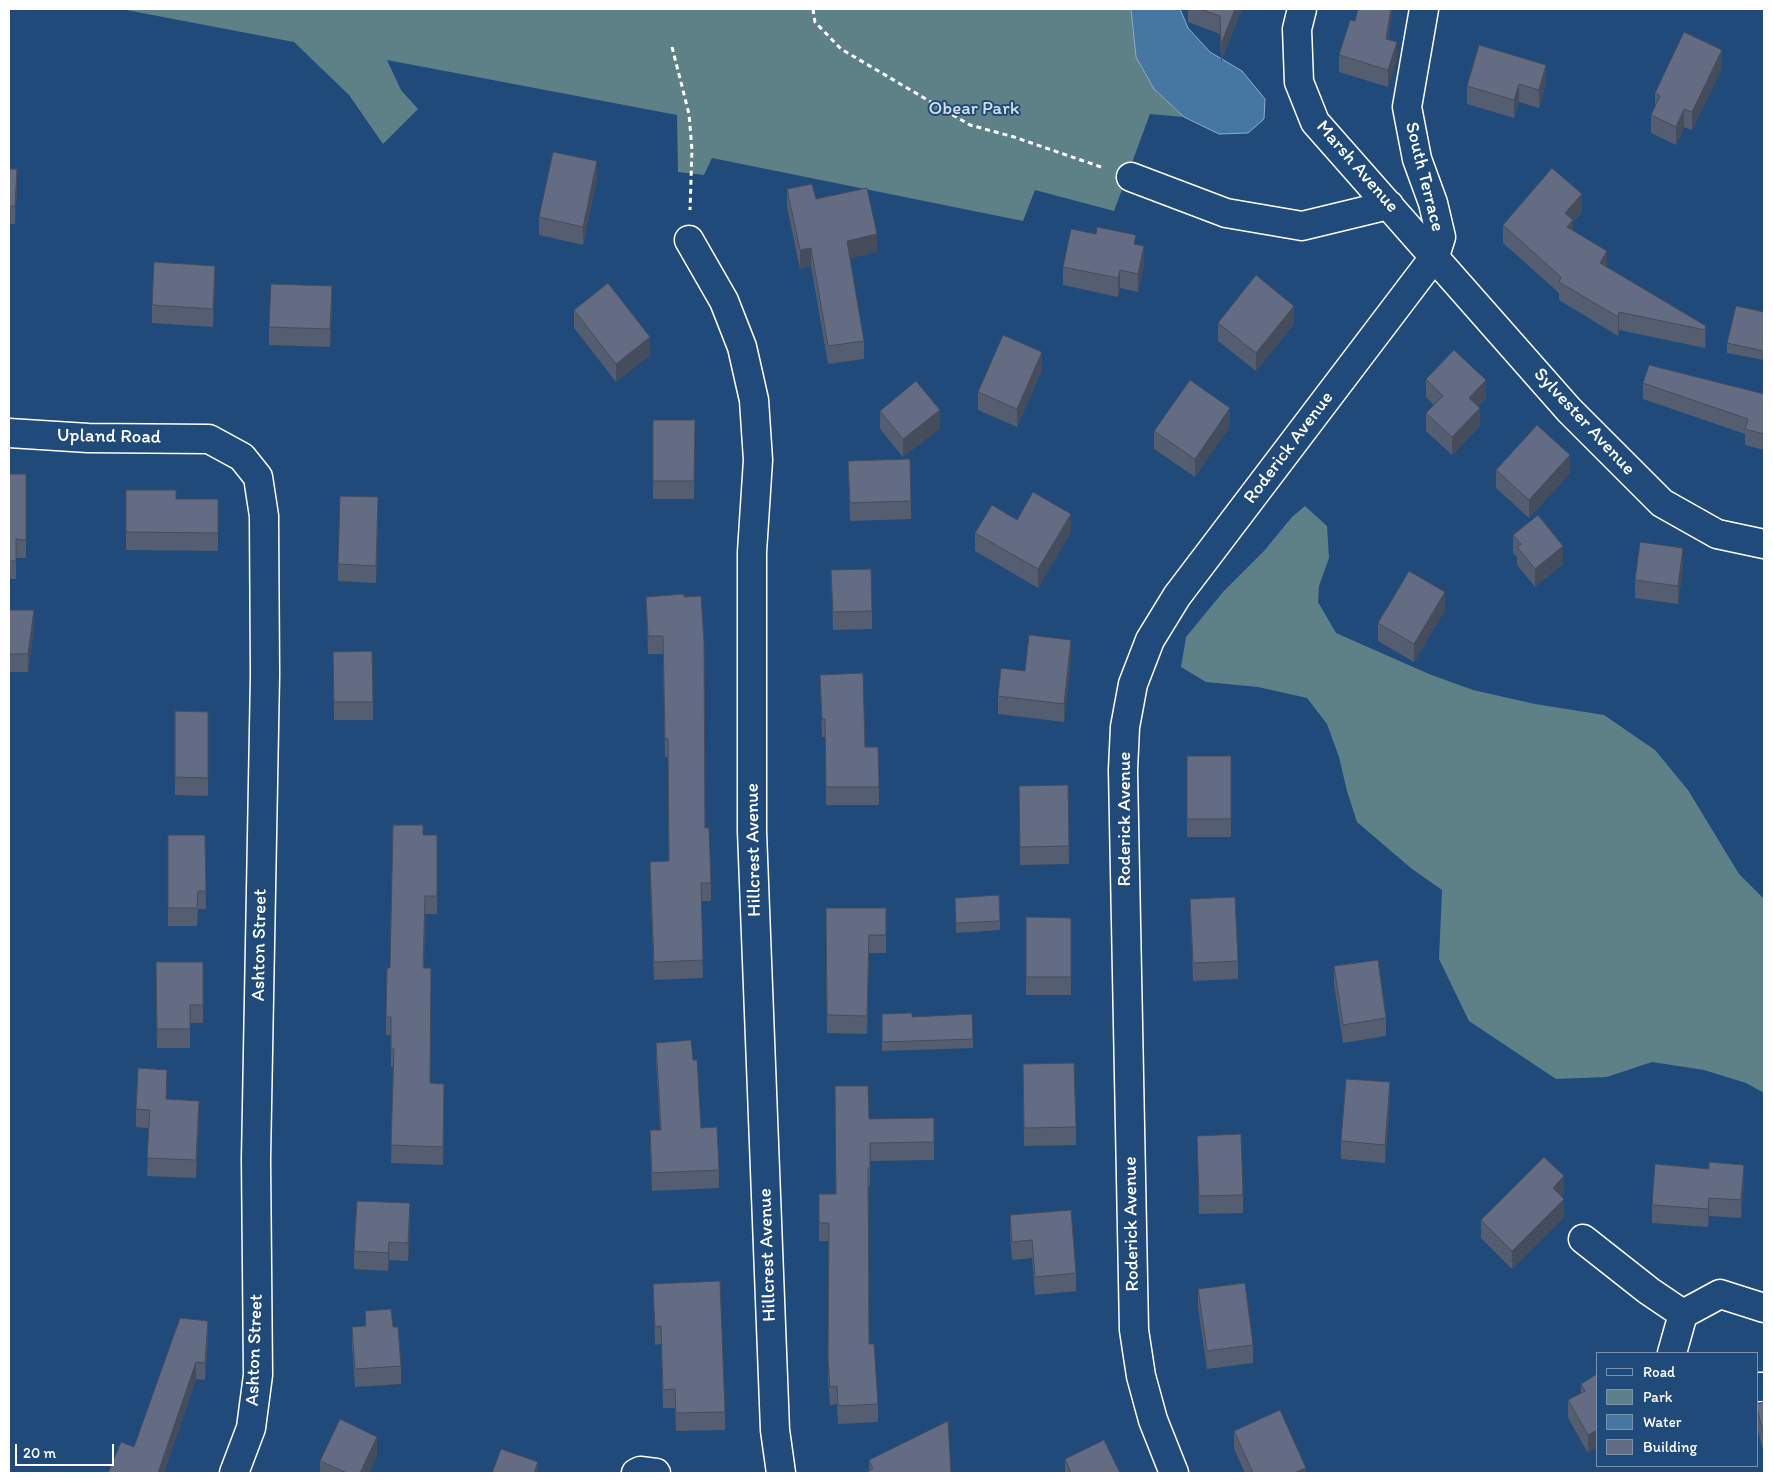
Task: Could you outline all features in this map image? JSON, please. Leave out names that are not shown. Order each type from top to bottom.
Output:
[{"type":"street","name":"Marsh Avenue","points":[[1302,9],[1297,29],[1299,82],[1315,122],[1434,256]]},
{"type":"street","name":"South Terrace","points":[[1424,9],[1407,107],[1417,159],[1433,203],[1440,237],[1434,256]]},
{"type":"street","points":[[1131,177],[1226,213],[1302,226],[1389,205]]},
{"type":"street","name":"Hillcrest Avenue","points":[[689,240],[724,301],[742,347],[754,400],[758,460],[752,552],[752,831],[775,1430],[780,1473]]},
{"type":"street","name":"Sylvester Avenue","points":[[1434,256],[1569,410],[1662,503],[1718,534],[1764,544]]},
{"type":"street","name":"Roderick Avenue","points":[[1174,1473],[1153,1420],[1141,1376],[1134,1330],[1123,770],[1125,727],[1134,684],[1150,640],[1177,596],[1434,256]]},
{"type":"street","name":"Upland Road","points":[[9,433],[88,438],[209,438]]},
{"type":"street","name":"Ashton Street","points":[[209,438],[242,457],[258,477],[264,516],[266,676],[256,1160],[258,1375],[251,1428],[234,1473]]},
{"type":"street","points":[[1583,1239],[1649,1291],[1683,1314]]},
{"type":"street","points":[[1672,1352],[1683,1314],[1720,1294],[1764,1308]]},
{"type":"street","points":[[636,1473],[640,1471],[656,1473]]},
{"type":"path","points":[[812,9],[815,22],[841,49],[970,125],[1014,137],[1131,177]]},
{"type":"path","points":[[672,47],[689,114],[692,150],[689,240]]},
{"type":"green space","name":"Obear Park","points":[[121,9],[1131,9],[1136,57],[1154,89],[1184,117],[1150,114],[1114,211],[1035,190],[1023,221],[712,158],[704,175],[678,172],[677,115],[387,60],[401,90],[418,109],[383,144],[349,95],[294,42]]},
{"type":"green space","points":[[1305,506],[1327,526],[1329,558],[1319,586],[1318,602],[1336,633],[1429,674],[1473,690],[1535,704],[1604,715],[1655,750],[1688,790],[1739,874],[1764,899],[1764,1093],[1746,1083],[1704,1070],[1652,1062],[1607,1077],[1556,1079],[1469,1021],[1439,959],[1442,890],[1412,869],[1357,822],[1339,757],[1327,724],[1307,698],[1258,687],[1206,682],[1181,667],[1186,637],[1223,592],[1264,551],[1292,517]]},
{"type":"water","points":[[1131,9],[1180,9],[1188,28],[1210,52],[1242,71],[1265,99],[1264,119],[1248,133],[1219,134],[1184,117],[1154,89],[1136,57]]},
{"type":"building","points":[[1200,9],[1235,9],[1221,44],[1220,16]]},
{"type":"building","points":[[1358,9],[1391,9],[1386,39],[1397,42],[1388,70],[1339,55],[1350,20],[1355,21]]},
{"type":"building","points":[[1684,32],[1722,50],[1692,112],[1684,109],[1676,127],[1651,115],[1660,96],[1655,93]]},
{"type":"building","points":[[1479,45],[1546,65],[1539,90],[1519,84],[1514,100],[1467,86]]},
{"type":"building","points":[[553,152],[597,161],[583,227],[539,217]]},
{"type":"building","points":[[1552,168],[1582,194],[1565,213],[1573,220],[1567,227],[1607,251],[1600,263],[1706,326],[1705,330],[1619,312],[1618,317],[1559,282],[1561,277],[1503,225]]},
{"type":"building","points":[[9,169],[17,169],[15,206],[9,206]]},
{"type":"building","points":[[812,184],[816,199],[867,188],[877,234],[847,241],[864,341],[828,346],[811,248],[800,250],[787,189]]},
{"type":"building","points":[[1097,227],[1136,235],[1134,244],[1144,246],[1138,274],[1120,270],[1118,278],[1063,267],[1071,229],[1096,234]]},
{"type":"building","points":[[154,262],[215,266],[213,309],[152,305]]},
{"type":"building","points":[[1256,275],[1294,306],[1256,353],[1218,323]]},
{"type":"building","points":[[608,283],[650,337],[616,364],[574,310]]},
{"type":"building","points":[[271,284],[332,286],[330,329],[269,327]]},
{"type":"building","points":[[1736,306],[1764,312],[1764,351],[1727,343]]},
{"type":"building","points":[[1003,335],[1042,352],[1017,409],[978,392]]},
{"type":"building","points":[[1454,350],[1486,380],[1469,398],[1480,408],[1452,437],[1426,413],[1443,396],[1426,379]]},
{"type":"building","points":[[1649,365],[1764,394],[1764,434],[1745,429],[1748,419],[1643,383]]},
{"type":"building","points":[[1190,380],[1230,408],[1195,459],[1154,431]]},
{"type":"building","points":[[916,381],[940,410],[903,439],[880,411]]},
{"type":"building","points":[[653,420],[695,420],[694,481],[653,481]]},
{"type":"building","points":[[1537,425],[1570,455],[1529,500],[1496,470]]},
{"type":"building","points":[[910,459],[911,501],[850,503],[848,461]]},
{"type":"building","points":[[9,474],[26,474],[26,540],[16,539],[16,561],[9,561]]},
{"type":"building","points":[[126,490],[176,490],[176,499],[218,499],[218,533],[126,532]]},
{"type":"building","points":[[1033,492],[1071,514],[1038,569],[975,533],[992,505],[1017,520]]},
{"type":"building","points":[[340,496],[378,497],[376,566],[338,564]]},
{"type":"building","points":[[1538,515],[1563,546],[1535,569],[1517,547],[1521,544],[1513,535]]},
{"type":"building","points":[[1640,542],[1683,548],[1678,586],[1635,580]]},
{"type":"building","points":[[871,569],[872,611],[833,612],[831,570]]},
{"type":"building","points":[[1409,571],[1445,592],[1414,644],[1378,623]]},
{"type":"building","points":[[684,594],[684,597],[701,596],[704,641],[705,828],[709,828],[711,883],[701,883],[703,960],[654,962],[650,862],[669,861],[668,739],[665,739],[663,636],[648,636],[646,597]]},
{"type":"building","points":[[9,610],[34,610],[28,654],[9,654]]},
{"type":"building","points":[[1029,635],[1071,640],[1064,704],[998,696],[1001,668],[1025,671]]},
{"type":"building","points":[[372,651],[373,702],[334,702],[333,652]]},
{"type":"building","points":[[863,673],[865,747],[878,747],[879,787],[826,787],[825,719],[822,719],[820,675]]},
{"type":"building","points":[[175,711],[208,712],[208,778],[175,777]]},
{"type":"building","points":[[1187,756],[1231,756],[1231,819],[1187,819]]},
{"type":"building","points":[[1068,785],[1069,846],[1020,847],[1019,786]]},
{"type":"building","points":[[393,825],[423,825],[423,835],[437,835],[437,896],[425,896],[423,968],[431,968],[430,1083],[444,1084],[443,1147],[391,1145],[394,1049],[391,1049],[391,1017],[386,1017],[387,968],[390,968]]},
{"type":"building","points":[[168,835],[205,835],[206,891],[198,891],[197,908],[168,908]]},
{"type":"building","points":[[999,895],[1000,921],[956,923],[955,898]]},
{"type":"building","points":[[1235,897],[1238,961],[1193,963],[1190,899]]},
{"type":"building","points":[[826,908],[886,908],[886,935],[869,935],[867,1016],[827,1015]]},
{"type":"building","points":[[1026,917],[1071,918],[1071,977],[1026,977]]},
{"type":"building","points":[[1378,960],[1386,1018],[1343,1025],[1334,966]]},
{"type":"building","points":[[156,962],[203,962],[203,1005],[190,1005],[190,1029],[157,1029]]},
{"type":"building","points":[[912,1013],[912,1017],[972,1014],[973,1039],[882,1042],[882,1014]]},
{"type":"building","points":[[691,1040],[693,1060],[697,1060],[701,1128],[717,1127],[719,1170],[652,1173],[650,1130],[661,1130],[656,1043]]},
{"type":"building","points":[[1074,1063],[1076,1127],[1024,1128],[1023,1064]]},
{"type":"building","points":[[138,1068],[167,1070],[166,1099],[199,1101],[196,1160],[147,1158],[150,1110],[136,1109]]},
{"type":"building","points":[[1346,1079],[1390,1082],[1385,1145],[1341,1141]]},
{"type":"building","points":[[835,1086],[868,1086],[869,1119],[934,1118],[934,1142],[870,1143],[870,1168],[868,1168],[869,1344],[874,1344],[878,1404],[838,1406],[837,1386],[830,1387],[828,1359],[829,1223],[819,1223],[819,1194],[836,1194]]},
{"type":"building","points":[[1241,1134],[1243,1195],[1199,1196],[1197,1136]]},
{"type":"building","points":[[1544,1157],[1564,1176],[1553,1188],[1564,1199],[1512,1251],[1481,1220]]},
{"type":"building","points":[[1709,1162],[1744,1165],[1741,1200],[1709,1198],[1708,1209],[1652,1205],[1655,1164],[1709,1169]]},
{"type":"building","points":[[357,1201],[410,1203],[408,1243],[389,1242],[388,1253],[354,1251]]},
{"type":"building","points":[[1071,1210],[1076,1273],[1035,1277],[1032,1240],[1012,1242],[1010,1215]]},
{"type":"building","points":[[720,1281],[725,1412],[676,1413],[675,1389],[663,1390],[661,1326],[655,1327],[653,1284]]},
{"type":"building","points":[[1245,1283],[1253,1345],[1207,1351],[1198,1289]]},
{"type":"building","points":[[391,1309],[393,1327],[398,1327],[401,1366],[355,1369],[352,1327],[366,1326],[365,1311]]},
{"type":"building","points":[[180,1318],[208,1321],[205,1363],[196,1362],[158,1473],[108,1473],[121,1442],[134,1447]]},
{"type":"building","points":[[1596,1375],[1596,1431],[1588,1435],[1568,1400],[1585,1391],[1581,1384]]},
{"type":"building","points":[[1764,1402],[1764,1436],[1758,1412],[1758,1404]]},
{"type":"building","points":[[1280,1410],[1306,1468],[1294,1473],[1253,1473],[1234,1431]]},
{"type":"building","points":[[340,1419],[377,1437],[360,1473],[347,1473],[320,1461]]},
{"type":"building","points":[[948,1421],[951,1473],[865,1473],[873,1469],[869,1460]]},
{"type":"building","points":[[1104,1440],[1120,1473],[1071,1473],[1065,1459]]},
{"type":"building","points":[[501,1449],[538,1462],[534,1473],[492,1473]]}]
